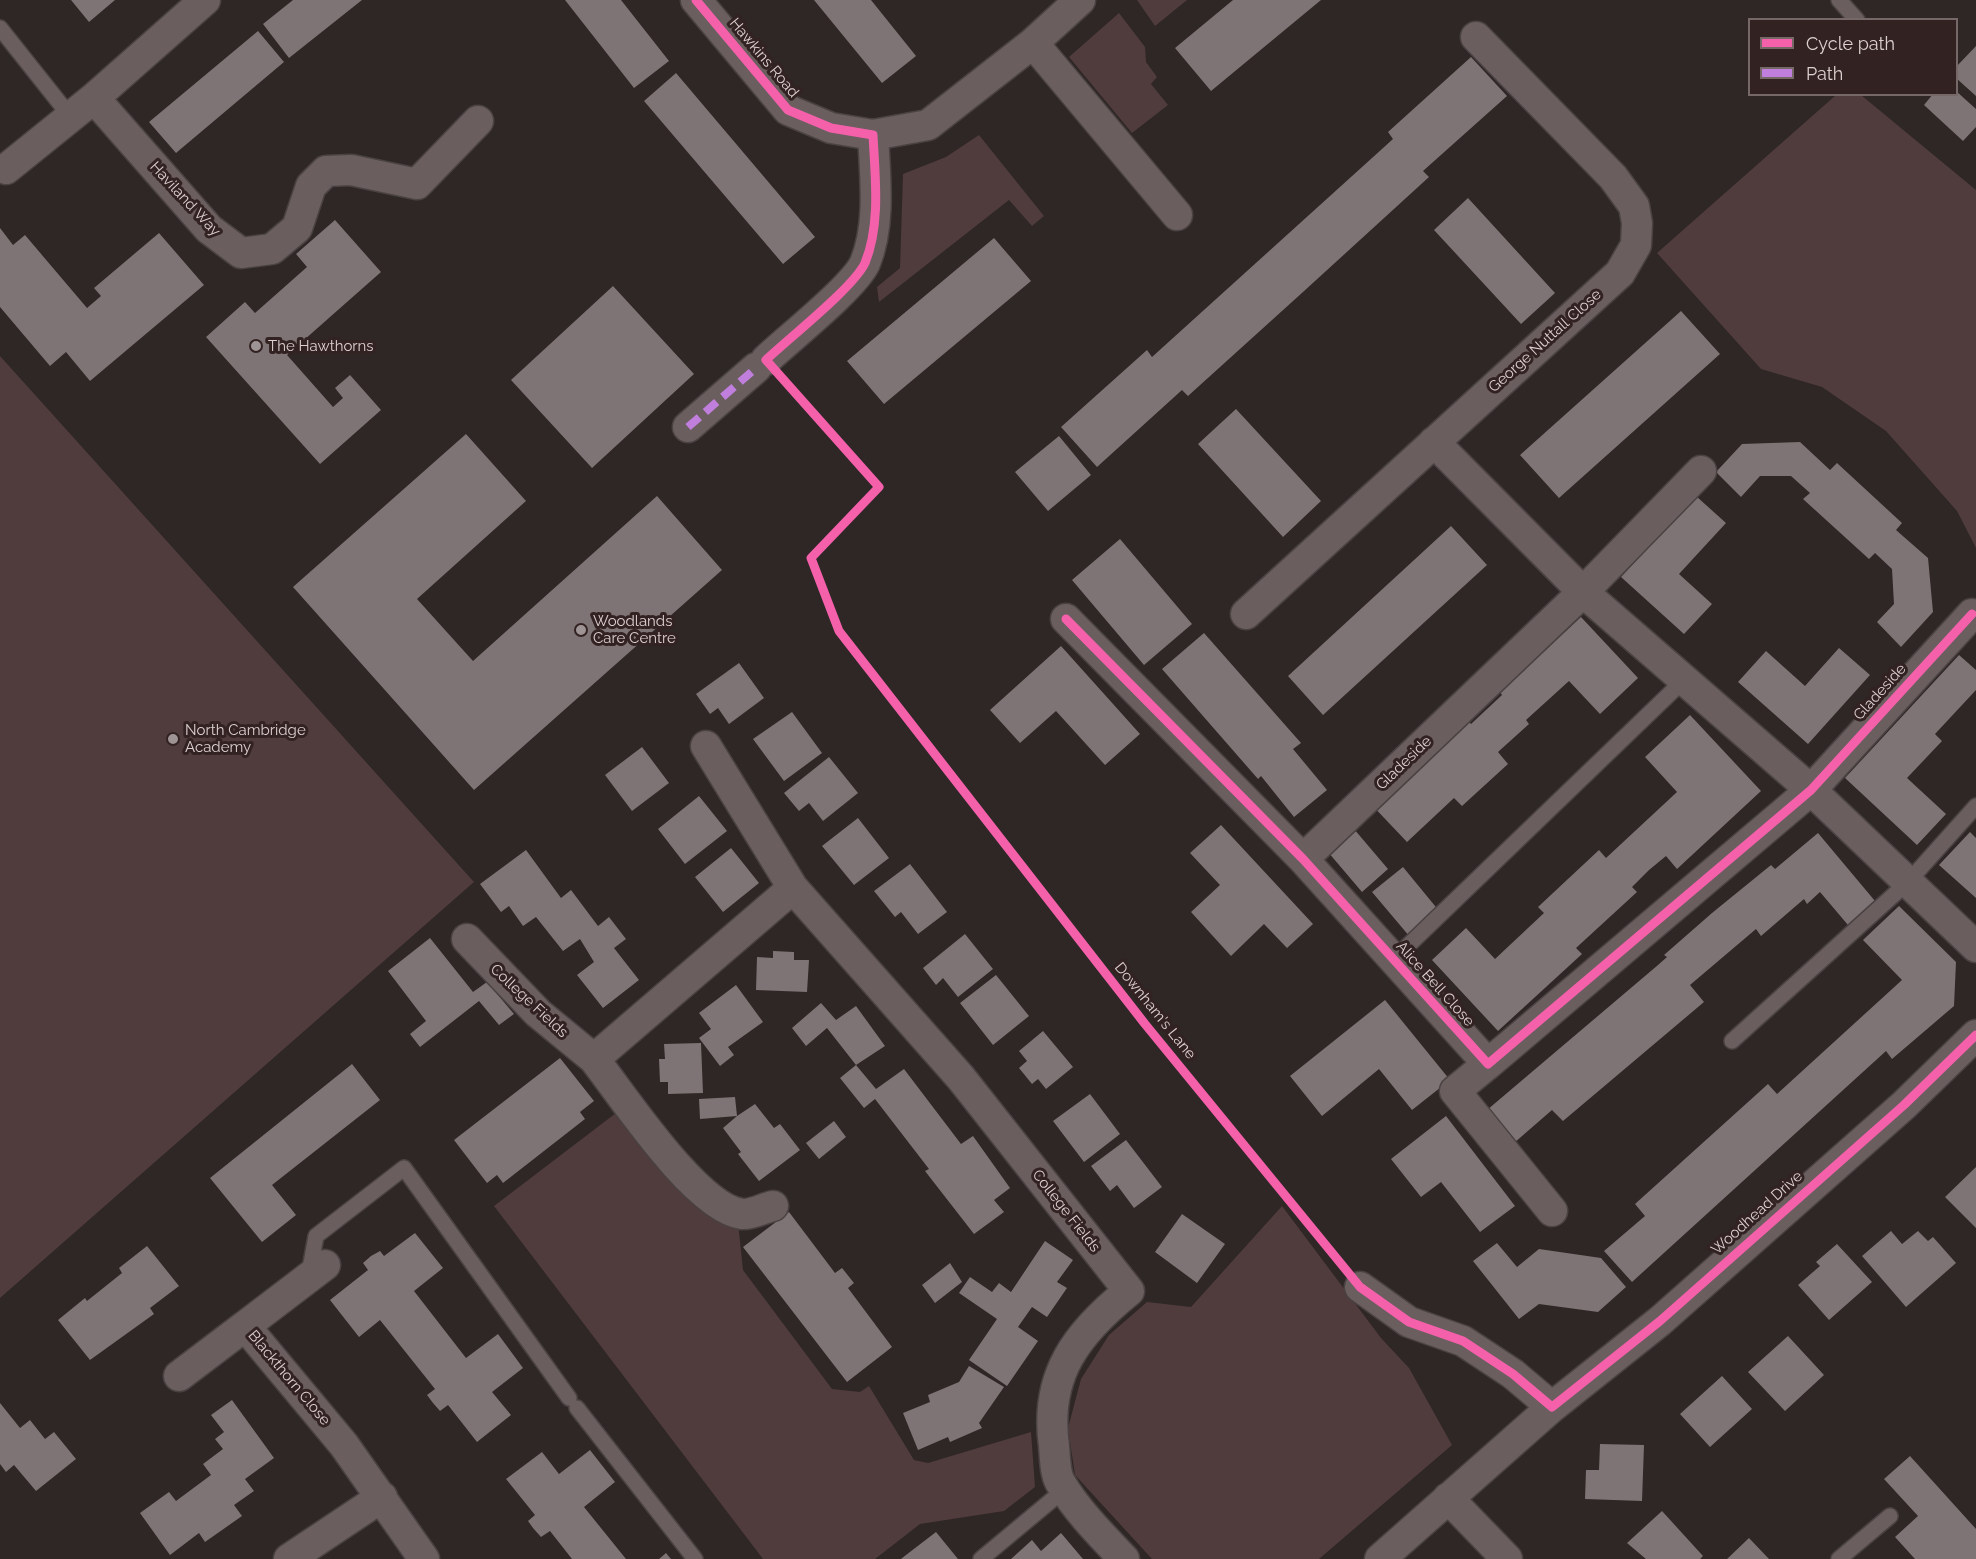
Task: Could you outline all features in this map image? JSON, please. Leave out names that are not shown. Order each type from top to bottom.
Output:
[{"type":"street","points":[[6,169],[94,98],[205,0]]},
{"type":"street","name":"Hawkins Road","points":[[696,0],[788,110],[831,128],[873,135],[928,125],[1033,43],[1080,0]]},
{"type":"street","name":"George Nuttall Close","points":[[1246,614],[1620,273],[1636,245],[1637,223],[1634,206],[1613,177],[1476,37]]},
{"type":"street","points":[[1033,43],[1177,214]]},
{"type":"street","name":"Haviland Way","points":[[94,98],[209,229],[241,253],[272,249],[297,228],[311,186],[326,171],[351,170],[417,184],[478,121]]},
{"type":"street","points":[[687,427],[839,294],[864,265],[871,239],[876,194],[873,135]]},
{"type":"street","points":[[1434,442],[1583,592],[1811,790],[1976,947]]},
{"type":"street","name":"Gladeside","points":[[1303,859],[1583,592],[1701,471]]},
{"type":"street","name":"Gladeside","points":[[1811,790],[1972,614]]},
{"type":"street","name":"Alice Bell Close","points":[[1066,619],[1303,859],[1488,1064]]},
{"type":"street","name":"College Fields","points":[[706,746],[793,888],[961,1078],[1129,1291],[1096,1317],[1070,1352],[1054,1393],[1053,1437],[1059,1480],[1097,1531],[1124,1559]]},
{"type":"street","points":[[1552,1211],[1455,1091],[1811,790]]},
{"type":"street","points":[[594,1059],[793,888]]},
{"type":"street","name":"College Fields","points":[[467,939],[530,1006],[594,1059],[686,1177],[714,1202],[742,1214],[773,1206]]},
{"type":"street","name":"Woodhead Drive","points":[[1380,1559],[1552,1407],[1660,1321],[1904,1105],[1976,1035]]},
{"type":"street","points":[[245,1326],[317,1271]]},
{"type":"street","points":[[1360,1287],[1409,1322],[1463,1341],[1513,1374],[1552,1407]]},
{"type":"street","name":"Blackthorn Close","points":[[180,1376],[245,1326],[344,1445],[424,1559]]},
{"type":"street","points":[[289,1559],[382,1497]]},
{"type":"street","points":[[1448,1498],[1507,1559]]},
{"type":"lane","points":[[1839,0],[1855,18]]},
{"type":"lane","points":[[0,28],[70,116]]},
{"type":"lane","points":[[1393,960],[1684,680]]},
{"type":"lane","points":[[1732,1041],[1908,882],[1976,806]]},
{"type":"lane","points":[[317,1271],[316,1236],[404,1168],[573,1403],[695,1559]]},
{"type":"lane","points":[[981,1559],[1065,1489]]},
{"type":"lane","points":[[1839,1559],[1890,1516]]},
{"type":"shaded area","points":[[1137,0],[1187,0],[1155,26]]},
{"type":"shaded area","points":[[1119,13],[1145,47],[1146,62],[1157,77],[1151,84],[1168,105],[1132,133],[1069,57]]},
{"type":"shaded area","points":[[1835,96],[1862,96],[1976,190],[1976,548],[1957,511],[1886,431],[1822,387],[1761,369],[1657,253]]},
{"type":"shaded area","points":[[979,135],[1044,216],[1032,226],[1009,200],[879,302],[877,287],[900,268],[903,174],[946,157]]},
{"type":"shaded area","name":"North Cambridge Academy","points":[[0,356],[474,882],[0,1298]]},
{"type":"shaded area","points":[[616,1113],[738,1222],[743,1270],[832,1389],[860,1392],[869,1386],[914,1460],[928,1463],[1031,1432],[1035,1487],[1004,1511],[920,1524],[875,1559],[763,1559],[494,1206]]},
{"type":"shaded area","points":[[1282,1206],[1381,1338],[1409,1368],[1452,1445],[1319,1559],[1152,1559],[1075,1475],[1068,1428],[1081,1379],[1109,1335],[1147,1302],[1191,1307]]},
{"type":"building","points":[[71,0],[115,0],[89,22]]},
{"type":"building","points":[[293,0],[362,0],[289,58],[263,24]]},
{"type":"building","points":[[565,0],[621,0],[669,61],[634,88]]},
{"type":"building","points":[[814,0],[871,0],[916,56],[882,83]]},
{"type":"building","points":[[1233,0],[1321,0],[1211,91],[1175,48]]},
{"type":"building","points":[[258,31],[284,62],[176,153],[149,122]]},
{"type":"building","points":[[1976,46],[1976,96],[1958,80],[1958,65]]},
{"type":"building","points":[[1471,57],[1507,96],[1423,171],[1429,177],[1303,292],[1188,396],[1182,390],[1097,467],[1061,427],[1147,350],[1152,357],[1393,139],[1388,132]]},
{"type":"building","points":[[676,73],[815,237],[783,264],[644,101]]},
{"type":"building","points":[[1958,93],[1976,109],[1976,127],[1963,141],[1924,105],[1931,96],[1958,96]]},
{"type":"building","points":[[1468,198],[1555,293],[1521,324],[1434,230]]},
{"type":"building","name":"The Hawthorns","points":[[335,220],[381,272],[287,355],[333,407],[343,398],[335,388],[350,375],[381,410],[320,464],[206,337],[245,302],[255,313],[307,267],[296,254]]},
{"type":"building","points":[[0,228],[13,245],[25,235],[87,308],[101,296],[94,288],[159,233],[204,285],[90,381],[66,352],[50,366],[0,307]]},
{"type":"building","points":[[994,238],[1031,281],[884,404],[847,361]]},
{"type":"building","points":[[613,286],[694,374],[592,468],[511,380]]},
{"type":"building","points":[[1681,311],[1720,354],[1559,498],[1520,455]]},
{"type":"building","points":[[1236,409],[1321,501],[1283,537],[1198,444]]},
{"type":"building","name":"Woodlands Care Centre","points":[[466,434],[526,501],[417,599],[473,661],[657,496],[722,570],[474,790],[293,587]]},
{"type":"building","points":[[1059,436],[1091,475],[1048,511],[1015,472]]},
{"type":"building","points":[[1800,442],[1830,470],[1837,463],[1902,523],[1896,530],[1928,558],[1933,612],[1901,647],[1877,622],[1894,604],[1892,569],[1875,553],[1869,559],[1803,499],[1810,493],[1791,476],[1760,476],[1741,497],[1716,472],[1742,444]]},
{"type":"building","points":[[1696,496],[1726,523],[1679,574],[1712,604],[1684,634],[1621,577]]},
{"type":"building","points":[[1451,526],[1487,565],[1323,715],[1288,676]]},
{"type":"building","points":[[1120,539],[1192,624],[1144,665],[1072,580]]},
{"type":"building","points":[[1581,617],[1638,678],[1600,714],[1569,681],[1526,720],[1529,724],[1498,752],[1508,764],[1462,806],[1454,798],[1407,842],[1369,802],[1463,715],[1471,724],[1502,695],[1500,692]]},
{"type":"building","points":[[1204,633],[1301,743],[1293,749],[1327,790],[1294,817],[1261,776],[1258,779],[1162,669]]},
{"type":"building","points":[[1061,646],[1140,734],[1105,765],[1056,711],[1020,743],[990,710]]},
{"type":"building","points":[[1839,648],[1870,675],[1808,744],[1738,682],[1766,651],[1805,686]]},
{"type":"building","points":[[1959,655],[1976,670],[1976,690],[1935,734],[1942,741],[1907,778],[1946,814],[1917,845],[1845,778]]},
{"type":"building","points":[[739,663],[764,698],[729,724],[718,708],[710,714],[696,694]]},
{"type":"building","points":[[792,712],[822,753],[784,781],[753,739]]},
{"type":"building","points":[[1690,715],[1761,791],[1677,869],[1666,856],[1649,870],[1632,887],[1637,892],[1576,948],[1582,954],[1498,1031],[1432,960],[1466,928],[1495,959],[1544,913],[1538,907],[1599,850],[1606,858],[1677,792],[1645,757]]},
{"type":"building","points":[[642,747],[669,783],[632,811],[605,775]]},
{"type":"building","points":[[829,757],[858,793],[823,821],[809,803],[799,811],[784,793]]},
{"type":"building","points":[[699,796],[727,831],[685,864],[658,829]]},
{"type":"building","points":[[858,818],[889,858],[854,885],[822,846]]},
{"type":"building","points":[[1221,825],[1313,924],[1287,948],[1264,924],[1231,956],[1191,912],[1220,885],[1190,853]]},
{"type":"building","points":[[1354,829],[1388,869],[1362,892],[1328,852]]},
{"type":"building","points":[[1970,832],[1976,838],[1976,898],[1939,865]]},
{"type":"building","points":[[1818,833],[1875,901],[1848,925],[1820,892],[1807,904],[1804,899],[1761,936],[1756,929],[1690,985],[1704,1002],[1563,1121],[1552,1110],[1514,1143],[1487,1110],[1658,965],[1667,957],[1664,955],[1712,913],[1771,865],[1775,869]]},
{"type":"building","points":[[731,848],[759,883],[723,912],[695,877]]},
{"type":"building","points":[[526,850],[561,898],[571,890],[598,926],[609,917],[626,939],[614,948],[639,980],[603,1008],[577,975],[594,962],[580,939],[563,951],[536,917],[523,926],[509,906],[501,912],[480,884]]},
{"type":"building","points":[[910,864],[947,912],[918,934],[901,912],[895,917],[874,891]]},
{"type":"building","points":[[1403,867],[1440,912],[1410,937],[1372,892]]},
{"type":"building","points":[[1899,906],[1956,962],[1954,1006],[1892,1059],[1886,1051],[1632,1282],[1604,1251],[1645,1216],[1635,1204],[1768,1084],[1777,1094],[1902,980],[1863,940]]},
{"type":"building","points":[[965,934],[993,969],[958,997],[943,978],[936,985],[923,968]]},
{"type":"building","points":[[430,938],[473,992],[487,982],[514,1014],[499,1025],[479,1001],[420,1047],[410,1034],[426,1021],[388,971]]},
{"type":"building","points":[[773,951],[794,952],[794,960],[809,960],[807,992],[756,990],[757,957],[773,958]]},
{"type":"building","points":[[996,975],[1029,1016],[993,1045],[960,1003]]},
{"type":"building","points":[[736,985],[763,1022],[728,1047],[734,1055],[720,1066],[699,1038],[711,1029],[699,1013]]},
{"type":"building","points":[[1385,1000],[1450,1080],[1412,1110],[1379,1069],[1322,1116],[1290,1076]]},
{"type":"building","points":[[821,1003],[836,1020],[856,1006],[885,1046],[856,1065],[827,1028],[806,1046],[792,1028]]},
{"type":"building","points":[[1043,1031],[1073,1067],[1046,1089],[1038,1079],[1032,1084],[1019,1068],[1027,1061],[1019,1051]]},
{"type":"building","points":[[701,1043],[703,1093],[668,1094],[668,1082],[660,1082],[659,1059],[665,1059],[664,1044]]},
{"type":"building","points":[[560,1058],[594,1101],[580,1112],[585,1119],[503,1183],[497,1175],[487,1183],[454,1140]]},
{"type":"building","points":[[352,1064],[380,1100],[272,1185],[296,1215],[262,1242],[210,1178]]},
{"type":"building","points":[[856,1065],[876,1089],[904,1069],[961,1144],[973,1136],[1010,1188],[994,1200],[1004,1212],[974,1234],[925,1171],[929,1169],[875,1099],[864,1108],[840,1078]]},
{"type":"building","points":[[1090,1094],[1120,1134],[1084,1162],[1053,1121]]},
{"type":"building","points":[[735,1097],[737,1116],[700,1119],[699,1099]]},
{"type":"building","points":[[755,1104],[774,1128],[780,1124],[800,1150],[759,1181],[738,1154],[741,1152],[723,1128]]},
{"type":"building","points":[[1446,1116],[1515,1206],[1480,1232],[1441,1182],[1421,1197],[1391,1159]]},
{"type":"building","points":[[834,1121],[846,1137],[819,1159],[806,1143]]},
{"type":"building","points":[[1126,1140],[1162,1187],[1134,1208],[1117,1185],[1110,1191],[1091,1166]]},
{"type":"building","points":[[1976,1167],[1976,1228],[1945,1197]]},
{"type":"building","points":[[789,1212],[835,1273],[842,1268],[854,1283],[848,1288],[892,1347],[847,1382],[743,1247]]},
{"type":"building","points":[[1182,1214],[1225,1244],[1197,1283],[1155,1252]]},
{"type":"building","points":[[1891,1231],[1902,1244],[1918,1231],[1928,1241],[1933,1237],[1956,1263],[1906,1307],[1862,1256]]},
{"type":"building","points":[[415,1233],[443,1268],[414,1291],[466,1358],[498,1334],[523,1368],[492,1392],[511,1415],[477,1442],[448,1405],[440,1411],[433,1403],[427,1395],[435,1389],[380,1320],[359,1337],[330,1300],[368,1270],[363,1263],[371,1256],[380,1251],[384,1256]]},
{"type":"building","points":[[1045,1241],[1073,1260],[1057,1282],[1067,1288],[1047,1317],[1032,1307],[1018,1327],[1038,1341],[1007,1386],[969,1360],[997,1319],[959,1293],[970,1277],[992,1292],[999,1283],[1011,1292]]},
{"type":"building","points":[[1497,1243],[1517,1267],[1539,1249],[1601,1258],[1626,1287],[1598,1312],[1539,1304],[1519,1319],[1473,1261]]},
{"type":"building","points":[[1837,1244],[1872,1282],[1829,1320],[1798,1285],[1820,1266],[1816,1262]]},
{"type":"building","points":[[147,1246],[179,1286],[150,1308],[154,1314],[90,1360],[58,1320],[85,1298],[87,1301],[122,1273],[119,1268]]},
{"type":"building","points":[[950,1263],[962,1282],[935,1303],[922,1285]]},
{"type":"building","points":[[1788,1336],[1824,1375],[1785,1411],[1748,1372]]},
{"type":"building","points":[[969,1366],[1004,1387],[979,1423],[982,1428],[950,1442],[948,1437],[918,1450],[903,1413],[930,1402],[928,1395],[959,1382]]},
{"type":"building","points":[[1722,1376],[1752,1409],[1710,1447],[1680,1414]]},
{"type":"building","points":[[232,1400],[274,1458],[245,1479],[254,1491],[234,1505],[242,1516],[205,1542],[199,1533],[170,1555],[140,1513],[169,1492],[176,1501],[211,1475],[203,1464],[223,1449],[215,1439],[224,1432],[211,1415]]},
{"type":"building","points":[[0,1403],[20,1428],[30,1420],[45,1439],[54,1432],[76,1459],[36,1491],[14,1465],[6,1472],[0,1464]]},
{"type":"building","points":[[1600,1444],[1644,1445],[1642,1501],[1585,1499],[1586,1470],[1599,1470]]},
{"type":"building","points":[[590,1450],[615,1482],[584,1507],[626,1559],[572,1559],[550,1531],[541,1537],[533,1528],[528,1521],[535,1515],[506,1479],[542,1452],[559,1474]]},
{"type":"building","points":[[1910,1456],[1976,1529],[1976,1559],[1915,1559],[1895,1537],[1918,1516],[1884,1479]]},
{"type":"building","points":[[1662,1511],[1703,1556],[1700,1559],[1646,1559],[1627,1543]]},
{"type":"building","points":[[936,1532],[958,1559],[901,1559],[906,1555]]},
{"type":"building","points":[[1061,1533],[1083,1559],[1011,1559],[1032,1540],[1041,1551]]},
{"type":"building","points":[[1749,1538],[1769,1559],[1727,1559]]},
{"type":"building","points":[[666,1553],[671,1559],[659,1559]]},
{"type":"marked path","points":[[688,427],[756,368]]},
{"type":"cycle path","name":"Downham's Lane","points":[[696,0],[788,110],[831,128],[873,135],[876,183],[875,216],[865,263],[835,299],[766,360],[879,487],[811,558],[839,631],[1145,1024],[1360,1287],[1409,1322],[1463,1341],[1513,1374],[1552,1407],[1660,1321],[1904,1105],[1976,1035]]},
{"type":"cycle path","points":[[1066,619],[1303,859],[1488,1064],[1811,790],[1972,614]]},
{"type":"place","name":"The Hawthorns","points":[[256,346]]},
{"type":"place","name":"Woodlands Care Centre","points":[[581,630]]},
{"type":"place","name":"North Cambridge Academy","points":[[173,739]]}]
